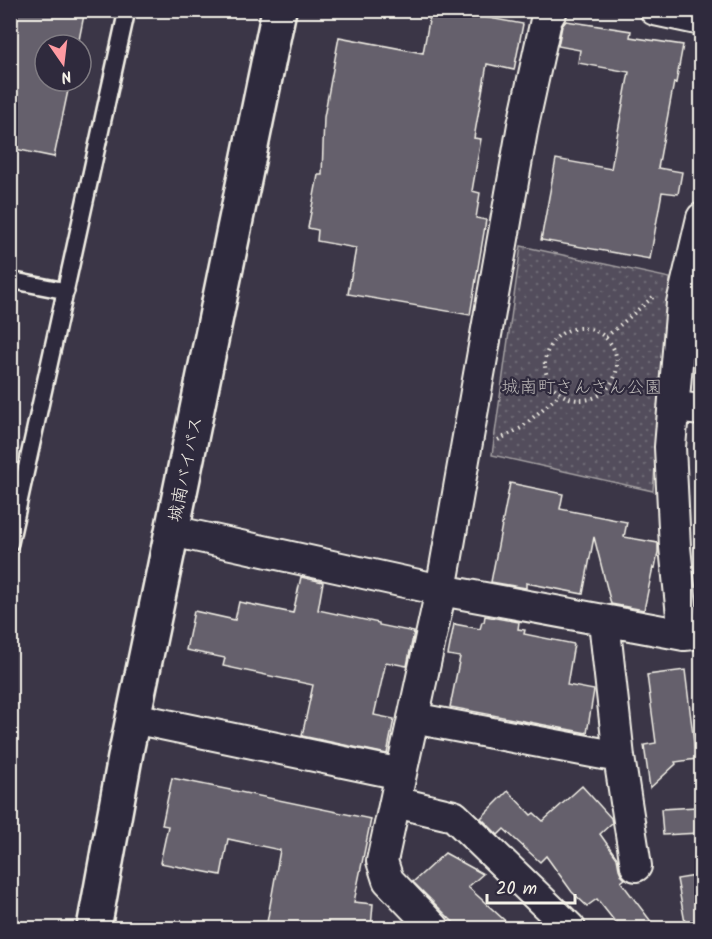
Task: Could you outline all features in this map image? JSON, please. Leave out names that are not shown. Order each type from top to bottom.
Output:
[{"type":"highway","name":"城南バイパス","points":[[94,928],[133,718],[279,10]]},
{"type":"street","points":[[434,928],[388,880],[382,861],[441,590],[523,125],[546,20],[552,10]]},
{"type":"street","points":[[655,10],[702,20]]},
{"type":"street","points":[[172,531],[441,590],[604,621],[693,634],[675,547],[670,447],[688,409],[682,303],[702,219]]},
{"type":"street","points":[[604,621],[619,757],[636,866]]},
{"type":"street","points":[[133,718],[398,788],[454,816],[570,928]]},
{"type":"street","points":[[414,718],[619,757]]},
{"type":"lane","points":[[10,543],[128,10]]},
{"type":"lane","points":[[10,280],[66,291]]},
{"type":"path","points":[[606,337],[656,295],[687,278]]},
{"type":"path","points":[[584,327],[596,330],[606,337],[613,346],[617,358],[617,370],[613,381],[605,391],[583,400],[571,399],[560,394],[546,375],[544,363],[546,352],[552,341],[561,333],[572,328],[584,327]]},
{"type":"path","points":[[466,449],[486,446],[521,428],[560,394]]},
{"type":"green space","name":"城南町さんさん公園","points":[[521,246],[670,278],[653,491],[492,455]]},
{"type":"building","points":[[10,10],[85,10],[80,33],[33,33],[33,93],[67,93],[54,157],[10,148]]},
{"type":"building","points":[[431,10],[479,10],[478,16],[523,24],[514,70],[487,64],[474,138],[481,139],[472,191],[480,193],[476,218],[486,220],[470,315],[348,294],[356,248],[317,241],[318,230],[308,228],[318,175],[322,175],[324,117],[339,37],[423,53]]},
{"type":"building","points":[[566,21],[631,31],[630,37],[683,45],[658,168],[682,172],[678,194],[662,192],[650,259],[541,240],[556,159],[611,169],[629,72],[578,63],[580,50],[558,46],[562,26]]},
{"type":"building","points":[[510,483],[563,494],[560,509],[627,522],[624,537],[658,543],[655,568],[653,567],[644,610],[611,604],[594,537],[583,594],[526,583],[526,588],[491,582]]},
{"type":"building","points":[[301,577],[323,582],[318,610],[414,632],[407,666],[386,662],[374,715],[394,719],[387,754],[302,736],[313,685],[223,666],[225,658],[186,650],[194,611],[235,620],[239,602],[293,613]]},
{"type":"building","points":[[485,616],[519,622],[518,629],[525,630],[524,634],[574,644],[567,685],[594,690],[587,733],[450,707],[460,657],[448,655],[454,624],[480,629]]},
{"type":"building","points":[[685,670],[696,759],[675,762],[676,764],[650,788],[644,745],[656,743],[647,675]]},
{"type":"building","points":[[172,778],[371,819],[354,902],[373,904],[371,928],[266,928],[280,850],[228,839],[221,875],[160,863],[168,826],[162,825]]},
{"type":"building","points":[[582,786],[611,818],[612,823],[600,834],[617,858],[619,869],[625,879],[621,882],[656,928],[620,928],[597,899],[587,906],[572,892],[546,856],[540,862],[504,829],[498,835],[481,818],[508,791],[531,815],[534,813],[543,821]]},
{"type":"building","points":[[697,807],[699,833],[663,835],[661,809]]},
{"type":"building","points":[[445,853],[483,874],[468,887],[513,928],[459,928],[413,882]]},
{"type":"building","points":[[702,875],[702,928],[686,928],[677,879]]}]
